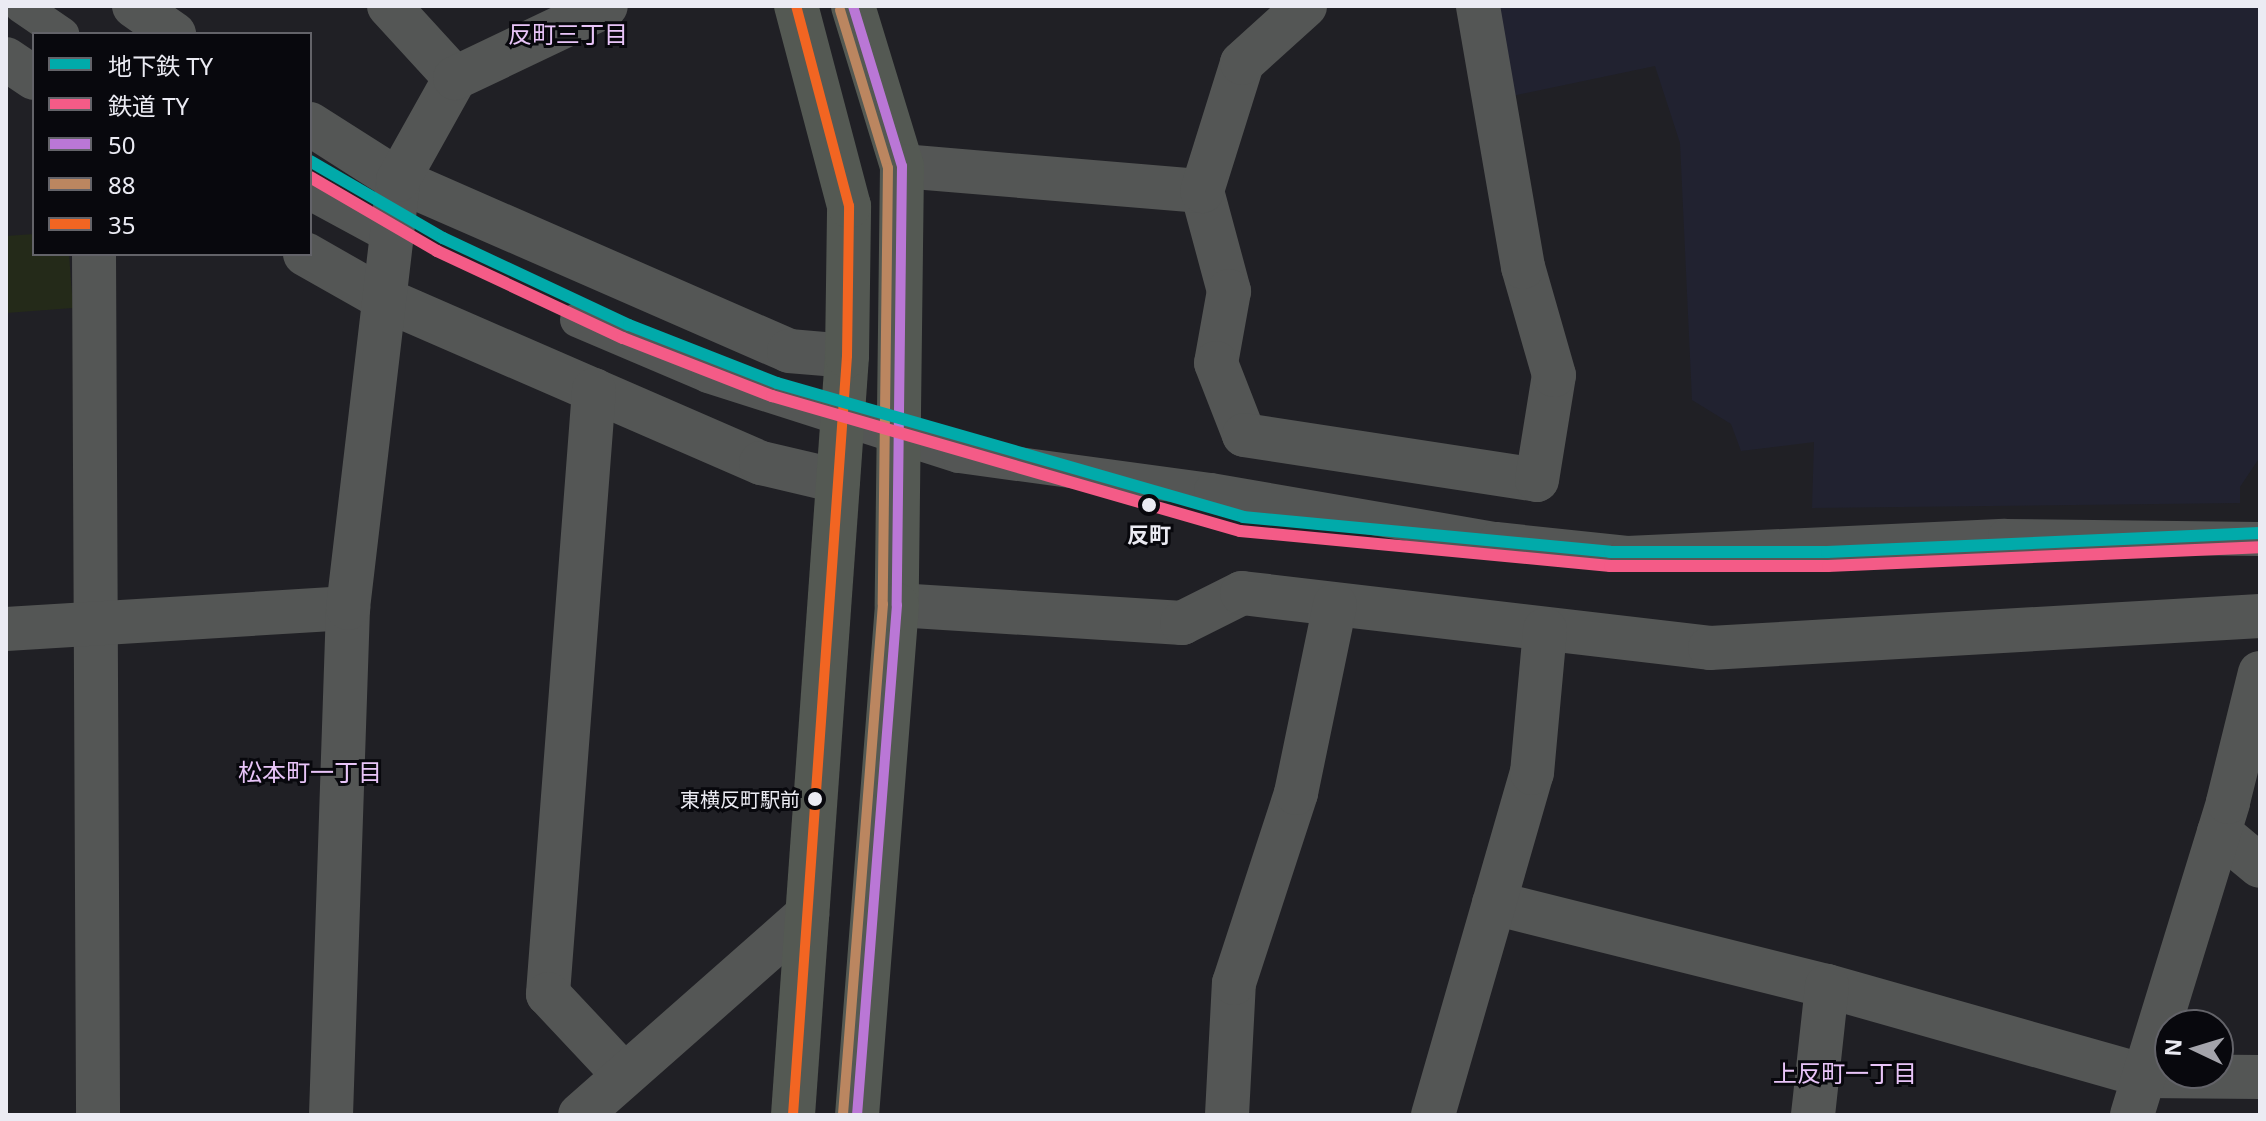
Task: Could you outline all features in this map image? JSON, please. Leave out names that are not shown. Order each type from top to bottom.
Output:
[{"type":"highway","points":[[793,1115],[847,356],[849,206],[796,6]]},
{"type":"highway","points":[[853,6],[902,166],[897,605],[865,1113]]},
{"type":"street","points":[[21,6],[59,32]]},
{"type":"street","points":[[134,6],[171,32]]},
{"type":"street","points":[[389,6],[455,78]]},
{"type":"street","points":[[331,1115],[348,608],[398,180],[455,78],[606,6]]},
{"type":"street","points":[[1305,6],[1242,63],[1202,191],[1229,291],[1216,363],[1244,435],[1537,480],[1554,375],[1523,267],[1478,6]]},
{"type":"street","points":[[6,59],[32,77]]},
{"type":"street","points":[[312,125],[398,180],[789,351],[847,356]]},
{"type":"street","points":[[902,166],[1202,191]]},
{"type":"street","points":[[312,194],[393,238]]},
{"type":"street","points":[[94,256],[98,1115]]},
{"type":"street","points":[[309,256],[386,300],[761,463],[838,481]]},
{"type":"street","points":[[577,320],[708,376],[959,456],[1026,469],[1211,490],[1496,539],[1627,553],[2005,536],[2260,539]]},
{"type":"street","points":[[594,390],[548,994],[623,1074]]},
{"type":"street","points":[[897,605],[1182,623],[1242,593],[1710,648],[2260,616]]},
{"type":"street","points":[[1227,1115],[1234,983],[1296,793],[1335,605]]},
{"type":"street","points":[[6,629],[348,608]]},
{"type":"street","points":[[1433,1115],[1532,773],[1545,630]]},
{"type":"street","points":[[2138,1095],[2219,832],[2260,673]]},
{"type":"street","points":[[2219,832],[2260,866]]},
{"type":"street","points":[[1494,903],[1827,986],[2138,1095],[2260,1077]]},
{"type":"street","points":[[580,1115],[807,915]]},
{"type":"street","points":[[1813,1115],[1827,986]]},
{"type":"shaded area","points":[[1493,6],[2260,6],[2260,457],[2240,487],[2240,503],[1812,508],[1814,442],[1741,451],[1731,424],[1692,400],[1680,143],[1655,66],[1512,96]]},
{"type":"green space","points":[[32,234],[32,256],[69,256],[73,308],[6,313],[6,236]]},
{"type":"metro line","name":"TY","points":[[312,162],[443,238],[629,325],[777,383],[1243,517],[1610,552],[1827,552],[2260,533]]},
{"type":"rail line","name":"TY","points":[[312,178],[437,251],[623,338],[772,396],[1240,531],[1610,566],[1828,566],[2260,547]]},
{"type":"transit line","name":"35","points":[[793,1115],[847,356],[849,206],[796,6]]},
{"type":"transit line","name":"50","points":[[853,6],[902,166],[897,605],[857,1115]]},
{"type":"transit line","name":"88","points":[[840,10],[888,168],[883,604],[843,1114]]},
{"type":"place","name":"反町","points":[[1149,505]]},
{"type":"place","name":"東横反町駅前","points":[[815,799]]},
{"type":"district","name":"反町三丁目","points":[[568,34]]},
{"type":"district","name":"松本町一丁目","points":[[310,772]]},
{"type":"district","name":"上反町一丁目","points":[[1845,1073]]}]
